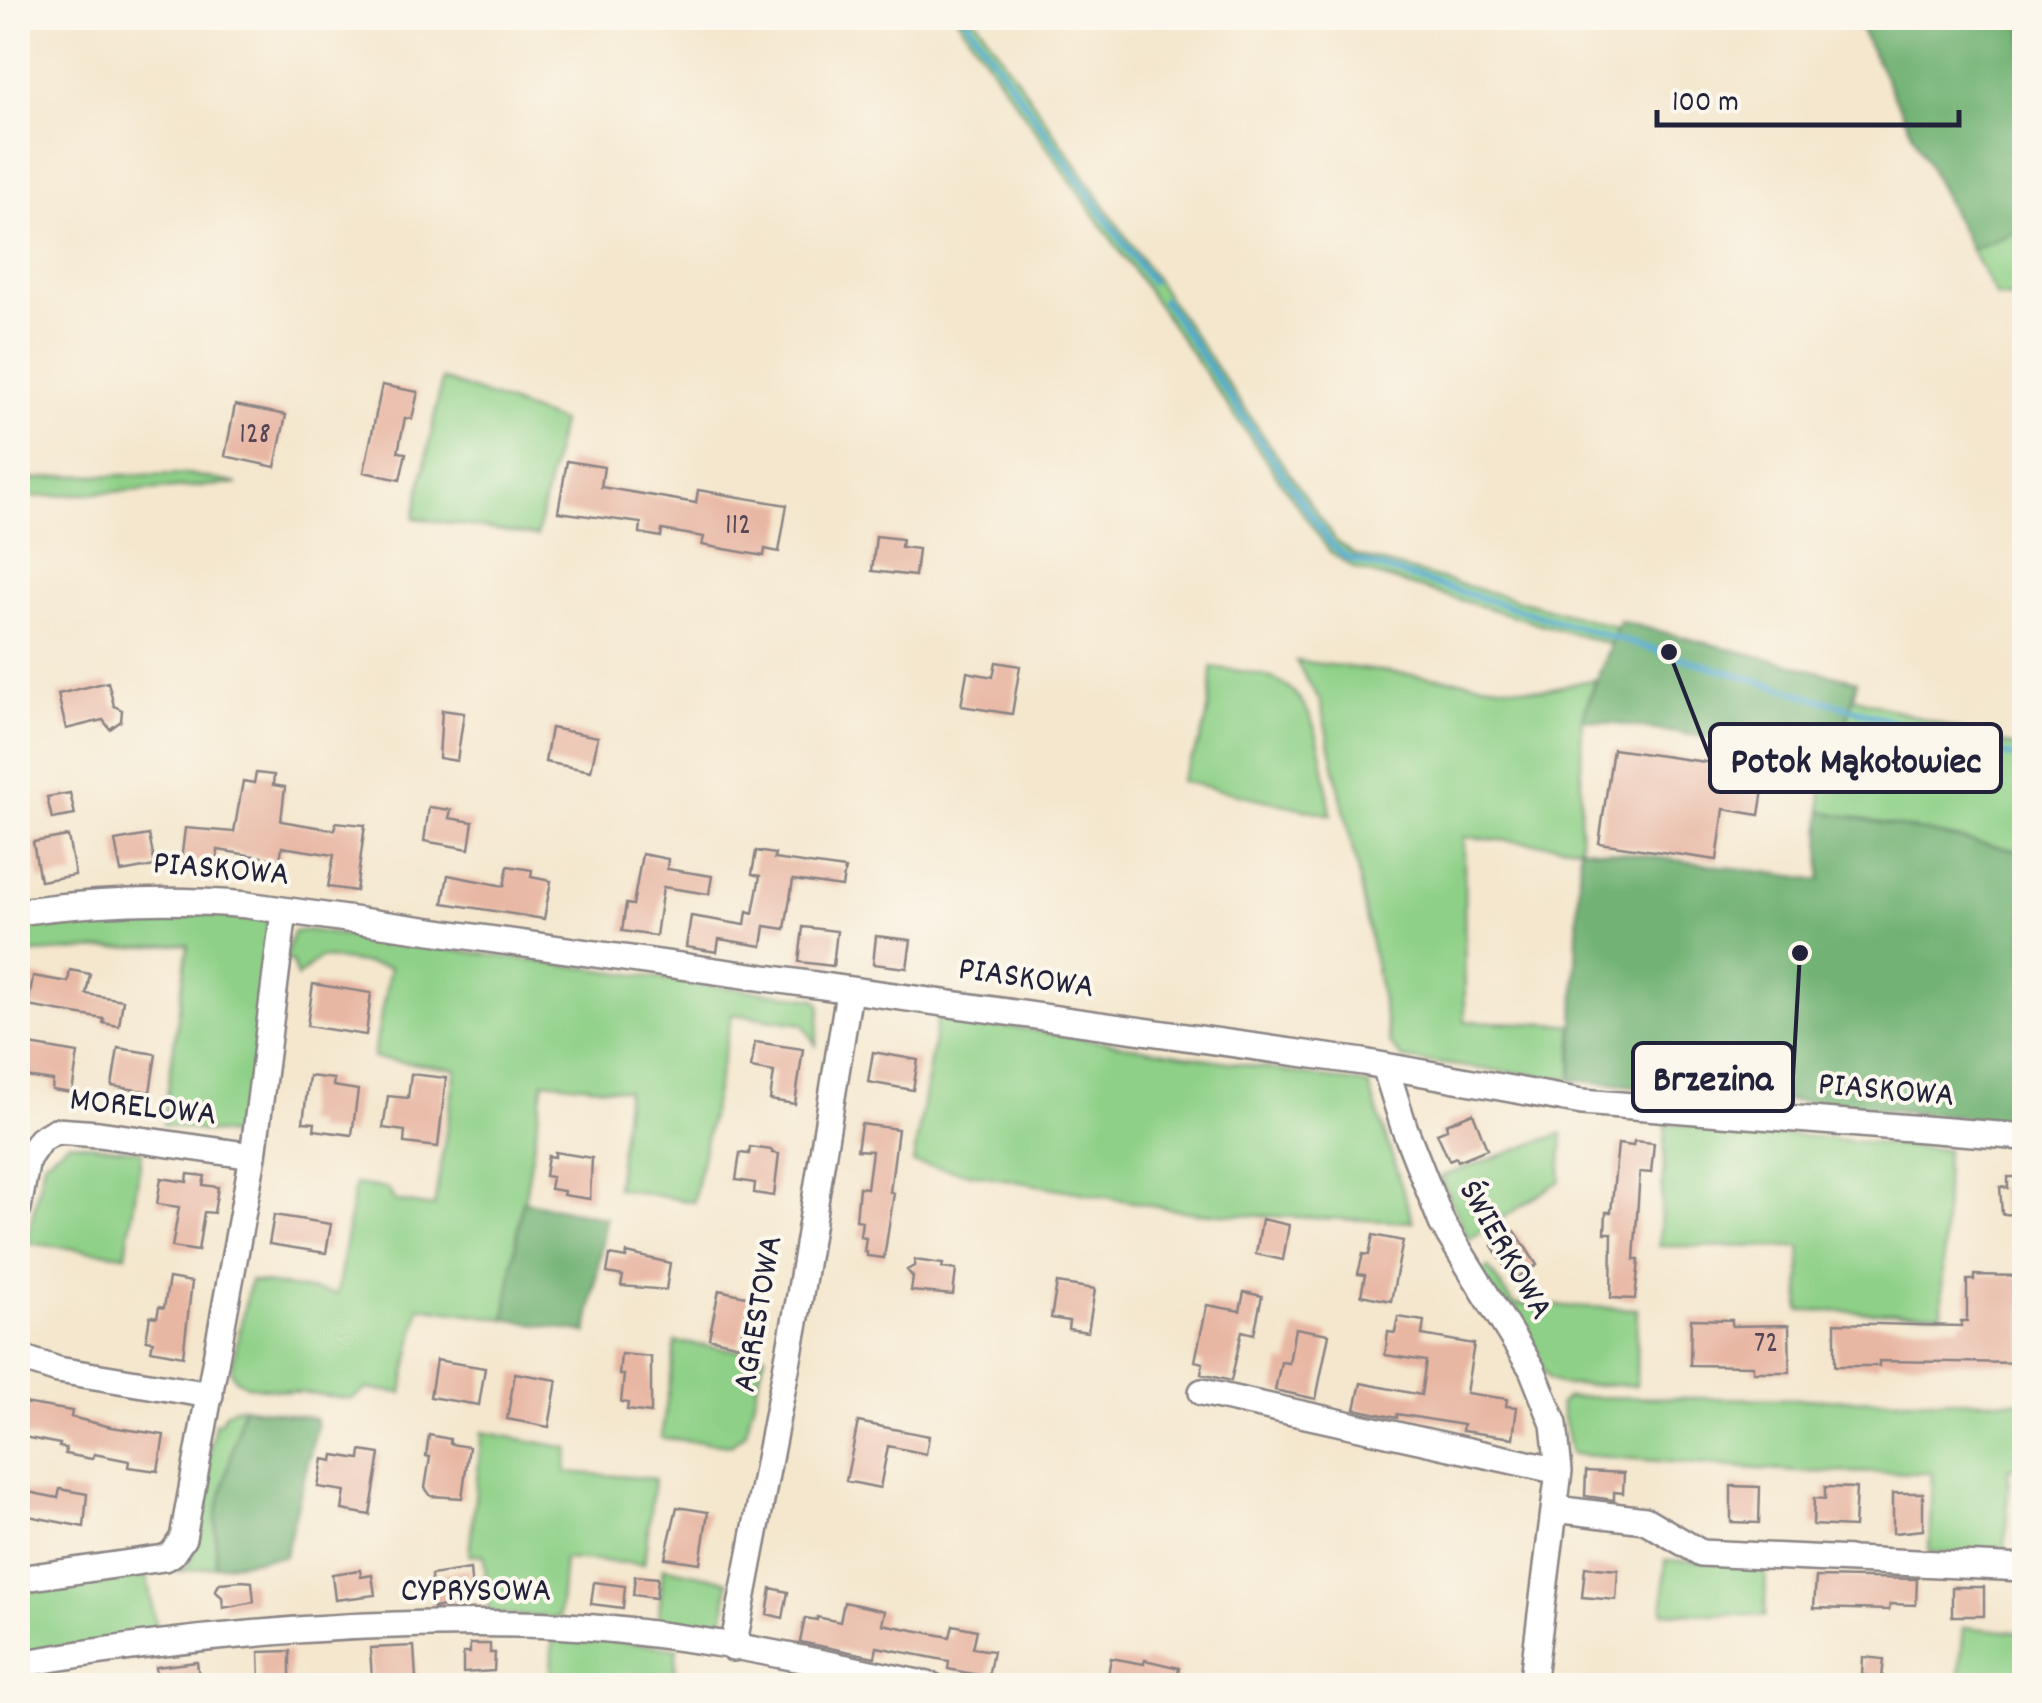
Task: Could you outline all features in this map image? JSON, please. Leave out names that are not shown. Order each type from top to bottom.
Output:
[{"type":"street","name":"PIASKOWA","points":[[18,912],[134,899],[181,899],[284,910],[1385,1066],[1582,1102],[2024,1138]]},
{"type":"street","name":"MORELOWA","points":[[18,1578],[164,1558],[178,1547],[187,1526],[254,1156],[284,910]]},
{"type":"street","name":"AGRESTOWA","points":[[733,1648],[801,1285],[849,992]]},
{"type":"street","name":"ŚWIERKOWA","points":[[1385,1066],[1442,1223],[1544,1391],[1554,1424],[1559,1471],[1532,1686]]},
{"type":"street","name":"MORELOWA","points":[[18,1208],[27,1159],[40,1140],[55,1131],[254,1156]]},
{"type":"street","points":[[18,1357],[58,1370],[210,1395]]},
{"type":"street","points":[[1202,1392],[1559,1471]]},
{"type":"street","points":[[1555,1509],[1645,1520],[1701,1553],[2024,1568]]},
{"type":"street","name":"CYPRYSOWA","points":[[18,1664],[107,1648],[290,1629],[520,1624],[652,1635],[932,1686]]},
{"type":"green space","points":[[957,18],[975,18],[1336,541],[1354,555],[1617,627],[1611,645],[1356,569],[1330,552]]},
{"type":"green space","points":[[1855,18],[2024,18],[2024,229],[1971,250]]},
{"type":"green space","points":[[2024,229],[2024,298],[1997,297],[1971,250]]},
{"type":"green space","points":[[442,379],[561,422],[537,536],[414,518]]},
{"type":"green space","points":[[188,474],[238,484],[18,498],[18,481],[64,476]]},
{"type":"green space","points":[[1619,621],[1857,681],[1842,741],[1820,754],[1582,719]]},
{"type":"green space","points":[[1296,661],[1543,690],[1596,679],[1582,719],[1580,847],[1464,837],[1465,1021],[1572,1025],[1572,1080],[1403,1059],[1390,1044],[1320,701]]},
{"type":"green space","points":[[1212,667],[1266,676],[1285,685],[1299,698],[1322,754],[1331,815],[1180,781],[1205,726]]},
{"type":"green space","points":[[1853,697],[2024,750],[2024,852],[1822,811],[1820,754],[1842,741]]},
{"type":"green space","points":[[1822,811],[2024,852],[2024,1123],[1572,1080],[1580,847],[1821,880]]},
{"type":"green space","points":[[163,907],[265,916],[275,922],[248,1126],[240,1126],[230,1135],[163,1125],[188,944],[18,954],[18,920]]},
{"type":"green space","points":[[306,930],[816,999],[821,1006],[816,1045],[803,1024],[732,1014],[693,1202],[616,1188],[627,1090],[544,1081],[505,1319],[420,1307],[402,1393],[367,1389],[352,1399],[249,1386],[231,1371],[250,1281],[337,1294],[355,1184],[388,1189],[395,1201],[434,1207],[456,1069],[373,1058],[390,967],[320,957],[297,977],[292,961],[285,959],[293,932]]},
{"type":"green space","points":[[938,1015],[1369,1085],[1413,1222],[1195,1213],[913,1163]]},
{"type":"green space","points":[[1666,1123],[1946,1150],[1942,1313],[1800,1311],[1801,1247],[1659,1246]]},
{"type":"green space","points":[[1563,1133],[1560,1181],[1469,1240],[1440,1177]]},
{"type":"green space","points":[[69,1142],[142,1151],[126,1255],[27,1243],[44,1161]]},
{"type":"green space","points":[[522,1201],[606,1218],[587,1333],[505,1319]]},
{"type":"green space","points":[[1488,1267],[1513,1304],[1637,1309],[1636,1385],[1564,1385],[1549,1380],[1480,1273]]},
{"type":"green space","points":[[676,1342],[765,1354],[746,1432],[731,1445],[661,1438]]},
{"type":"green space","points":[[1567,1397],[2024,1401],[2024,1468],[2009,1468],[2005,1556],[1929,1552],[1932,1473],[1797,1472],[1571,1454],[1560,1404]]},
{"type":"green space","points":[[235,1407],[243,1407],[216,1517],[216,1566],[176,1572],[191,1561],[215,1423]]},
{"type":"green space","points":[[243,1407],[315,1418],[317,1425],[285,1556],[216,1566],[216,1517]]},
{"type":"green space","points":[[482,1432],[569,1448],[566,1472],[654,1479],[644,1564],[564,1559],[559,1618],[489,1614],[484,1555],[469,1554]]},
{"type":"green space","points":[[1665,1560],[1766,1563],[1765,1616],[1663,1612]]},
{"type":"green space","points":[[663,1567],[728,1581],[724,1620],[715,1630],[695,1634],[658,1627]]},
{"type":"green space","points":[[147,1577],[156,1628],[142,1639],[18,1659],[18,1592]]},
{"type":"green space","points":[[1964,1627],[2024,1633],[2024,1685],[1958,1685]]},
{"type":"green space","points":[[553,1634],[677,1648],[674,1685],[550,1686]]},
{"type":"building","points":[[382,385],[418,392],[412,419],[405,418],[398,452],[406,453],[400,480],[364,472]]},
{"type":"building","points":[[235,405],[286,415],[275,467],[225,456]]},
{"type":"building","points":[[567,461],[604,467],[601,487],[696,503],[698,490],[787,505],[779,552],[765,549],[764,556],[702,545],[704,537],[662,530],[661,537],[640,533],[641,523],[558,512]]},
{"type":"building","points":[[876,536],[902,539],[901,547],[918,549],[915,576],[872,571]]},
{"type":"building","points":[[996,662],[1020,666],[1012,714],[961,706],[967,672],[993,677]]},
{"type":"building","points":[[108,682],[114,706],[122,710],[121,721],[110,729],[103,720],[66,729],[58,694]]},
{"type":"building","points":[[442,710],[464,713],[457,761],[439,758]]},
{"type":"building","points":[[551,728],[598,737],[591,771],[545,762]]},
{"type":"building","points":[[1613,749],[1748,768],[1751,749],[1769,752],[1759,815],[1724,809],[1717,860],[1599,843]]},
{"type":"building","points":[[256,773],[274,775],[273,785],[285,787],[281,821],[335,830],[336,822],[365,825],[356,891],[328,887],[334,855],[282,847],[280,860],[218,850],[217,865],[181,861],[185,828],[234,832],[243,781],[254,783]]},
{"type":"building","points":[[70,793],[75,815],[52,819],[47,797]]},
{"type":"building","points":[[429,807],[451,810],[449,818],[473,822],[469,849],[424,841]]},
{"type":"building","points":[[149,835],[155,866],[121,872],[115,841]]},
{"type":"building","points":[[68,836],[75,875],[40,881],[33,842]]},
{"type":"building","points":[[756,851],[775,854],[774,859],[845,869],[842,887],[793,880],[785,929],[765,926],[762,946],[719,939],[717,952],[686,947],[691,916],[745,925],[747,911],[753,913],[760,876],[752,874]]},
{"type":"building","points":[[642,854],[668,859],[667,869],[712,876],[709,894],[663,887],[656,936],[622,931],[626,904],[633,905]]},
{"type":"building","points":[[508,866],[532,870],[531,877],[551,881],[544,919],[443,903],[448,875],[504,886]]},
{"type":"building","points":[[803,927],[837,931],[833,966],[799,962]]},
{"type":"building","points":[[876,936],[911,940],[907,968],[873,964]]},
{"type":"building","points":[[70,970],[90,974],[86,994],[123,1000],[119,1026],[103,1023],[104,1019],[28,1006],[33,976],[68,982]]},
{"type":"building","points":[[313,984],[371,993],[366,1035],[307,1026]]},
{"type":"building","points":[[755,1042],[803,1049],[795,1104],[770,1100],[774,1072],[751,1068]]},
{"type":"building","points":[[24,1044],[78,1053],[72,1093],[52,1090],[53,1081],[19,1076]]},
{"type":"building","points":[[118,1048],[156,1054],[150,1092],[112,1086]]},
{"type":"building","points":[[873,1052],[918,1060],[913,1090],[868,1082]]},
{"type":"building","points":[[411,1074],[446,1078],[438,1147],[404,1143],[405,1131],[383,1128],[388,1096],[408,1098]]},
{"type":"building","points":[[309,1076],[334,1079],[333,1086],[358,1090],[352,1135],[314,1130],[315,1123],[303,1122]]},
{"type":"building","points":[[1473,1113],[1487,1149],[1458,1161],[1456,1157],[1449,1160],[1437,1133],[1447,1129],[1446,1124]]},
{"type":"building","points":[[861,1124],[898,1129],[884,1258],[864,1252],[866,1238],[860,1237],[862,1221],[856,1220],[859,1187],[867,1188],[872,1151],[857,1150]]},
{"type":"building","points":[[1634,1141],[1654,1143],[1651,1173],[1640,1172],[1635,1299],[1611,1298],[1612,1233],[1605,1233],[1606,1212],[1611,1212],[1618,1144],[1633,1146]]},
{"type":"building","points":[[750,1147],[779,1154],[774,1196],[754,1193],[755,1183],[736,1180],[740,1153],[749,1154]]},
{"type":"building","points":[[555,1152],[592,1158],[590,1199],[550,1189],[552,1177],[545,1176],[548,1156],[555,1157]]},
{"type":"building","points":[[188,1174],[205,1176],[203,1185],[218,1187],[214,1213],[204,1212],[198,1251],[172,1247],[179,1207],[157,1204],[161,1178],[187,1182]]},
{"type":"building","points":[[2008,1177],[2024,1177],[2024,1215],[2002,1214],[2000,1187],[2008,1188]]},
{"type":"building","points":[[274,1215],[331,1224],[326,1253],[269,1244]]},
{"type":"building","points":[[1262,1219],[1289,1225],[1283,1260],[1256,1254]]},
{"type":"building","points":[[1515,1231],[1537,1265],[1513,1280],[1492,1246]]},
{"type":"building","points":[[1373,1235],[1403,1241],[1391,1301],[1361,1295],[1365,1275],[1358,1274],[1363,1254],[1369,1255]]},
{"type":"building","points":[[627,1253],[670,1263],[666,1290],[621,1286],[623,1276],[607,1273],[610,1255],[626,1258]]},
{"type":"building","points":[[915,1260],[956,1270],[953,1295],[911,1291],[913,1277],[907,1270]]},
{"type":"building","points":[[1974,1275],[2023,1276],[2024,1363],[1879,1361],[1879,1366],[1835,1366],[1835,1323],[1961,1326],[1961,1321],[1967,1321],[1967,1280],[1974,1280]]},
{"type":"building","points":[[169,1278],[192,1282],[183,1356],[151,1350],[153,1341],[146,1340],[150,1316],[157,1317],[159,1307],[164,1308]]},
{"type":"building","points":[[1057,1283],[1095,1289],[1088,1332],[1068,1329],[1069,1321],[1051,1318]]},
{"type":"building","points":[[719,1290],[750,1297],[739,1345],[709,1338]]},
{"type":"building","points":[[1244,1292],[1262,1296],[1254,1334],[1242,1331],[1231,1381],[1201,1374],[1203,1363],[1195,1361],[1207,1305],[1240,1311]]},
{"type":"building","points":[[1398,1317],[1424,1321],[1422,1335],[1474,1344],[1466,1393],[1507,1399],[1506,1406],[1517,1407],[1513,1438],[1462,1431],[1463,1425],[1355,1409],[1361,1383],[1421,1395],[1426,1361],[1385,1355],[1388,1332],[1395,1333]]},
{"type":"building","points":[[1691,1319],[1732,1320],[1732,1326],[1789,1325],[1790,1372],[1753,1372],[1753,1366],[1690,1365]]},
{"type":"building","points":[[1295,1328],[1329,1334],[1316,1399],[1275,1390],[1281,1362],[1289,1363]]},
{"type":"building","points":[[621,1354],[651,1357],[651,1413],[627,1410],[628,1403],[621,1402]]},
{"type":"building","points":[[436,1360],[485,1368],[479,1405],[430,1397]]},
{"type":"building","points":[[515,1373],[557,1380],[549,1427],[507,1419]]},
{"type":"building","points":[[18,1402],[72,1411],[71,1417],[111,1427],[164,1435],[158,1471],[128,1467],[129,1461],[94,1454],[92,1459],[65,1454],[66,1448],[59,1447],[60,1444],[18,1436]]},
{"type":"building","points":[[858,1422],[929,1436],[926,1454],[888,1446],[880,1488],[846,1481]]},
{"type":"building","points":[[429,1435],[469,1447],[462,1498],[431,1496],[425,1488]]},
{"type":"building","points":[[361,1451],[380,1454],[370,1515],[342,1510],[345,1491],[318,1487],[323,1459],[333,1461],[334,1455],[360,1459]]},
{"type":"building","points":[[1586,1471],[1624,1473],[1623,1493],[1614,1492],[1614,1500],[1585,1496]]},
{"type":"building","points":[[1731,1486],[1760,1487],[1759,1523],[1731,1522]]},
{"type":"building","points":[[1825,1487],[1856,1488],[1854,1527],[1813,1525],[1814,1498],[1825,1499]]},
{"type":"building","points":[[60,1489],[87,1494],[84,1527],[18,1514],[18,1490],[58,1498]]},
{"type":"building","points":[[1893,1493],[1923,1493],[1923,1530],[1893,1533]]},
{"type":"building","points":[[677,1507],[708,1512],[700,1563],[665,1558]]},
{"type":"building","points":[[1585,1567],[1618,1570],[1616,1600],[1582,1597]]},
{"type":"building","points":[[470,1569],[472,1593],[456,1594],[456,1604],[433,1608],[431,1575]]},
{"type":"building","points":[[360,1570],[361,1577],[372,1575],[375,1595],[335,1600],[332,1574]]},
{"type":"building","points":[[635,1576],[658,1578],[656,1598],[633,1595]]},
{"type":"building","points":[[1816,1577],[1917,1579],[1916,1605],[1890,1604],[1889,1610],[1814,1608]]},
{"type":"building","points":[[252,1582],[254,1602],[223,1608],[222,1597],[215,1591],[220,1583]]},
{"type":"building","points":[[594,1582],[625,1586],[623,1608],[591,1604]]},
{"type":"building","points":[[1952,1587],[1984,1587],[1984,1616],[1952,1616]]},
{"type":"building","points":[[771,1588],[788,1592],[783,1618],[767,1614]]},
{"type":"building","points":[[844,1602],[885,1611],[882,1624],[950,1637],[953,1625],[977,1630],[973,1648],[993,1651],[988,1677],[948,1669],[949,1661],[877,1647],[875,1657],[800,1642],[805,1618],[840,1622]]},
{"type":"building","points":[[470,1644],[490,1644],[490,1653],[495,1653],[494,1671],[463,1673],[463,1653],[470,1653]]},
{"type":"building","points":[[414,1646],[416,1678],[372,1680],[370,1648]]},
{"type":"building","points":[[290,1651],[290,1686],[265,1686],[264,1679],[260,1679],[259,1652]]},
{"type":"building","points":[[1863,1657],[1884,1659],[1882,1678],[1862,1675]]},
{"type":"building","points":[[1111,1658],[1179,1668],[1176,1686],[1106,1686]]},
{"type":"building","points":[[197,1662],[200,1686],[158,1686],[156,1667]]},
{"type":"waterway","points":[[965,18],[1151,282]]},
{"type":"waterway","points":[[1163,300],[1331,544],[1347,558],[2024,760]]},
{"type":"place","name":"Potok Mąkołowiec","points":[[1669,652]]},
{"type":"place","name":"Brzezina","points":[[1800,953]]}]
